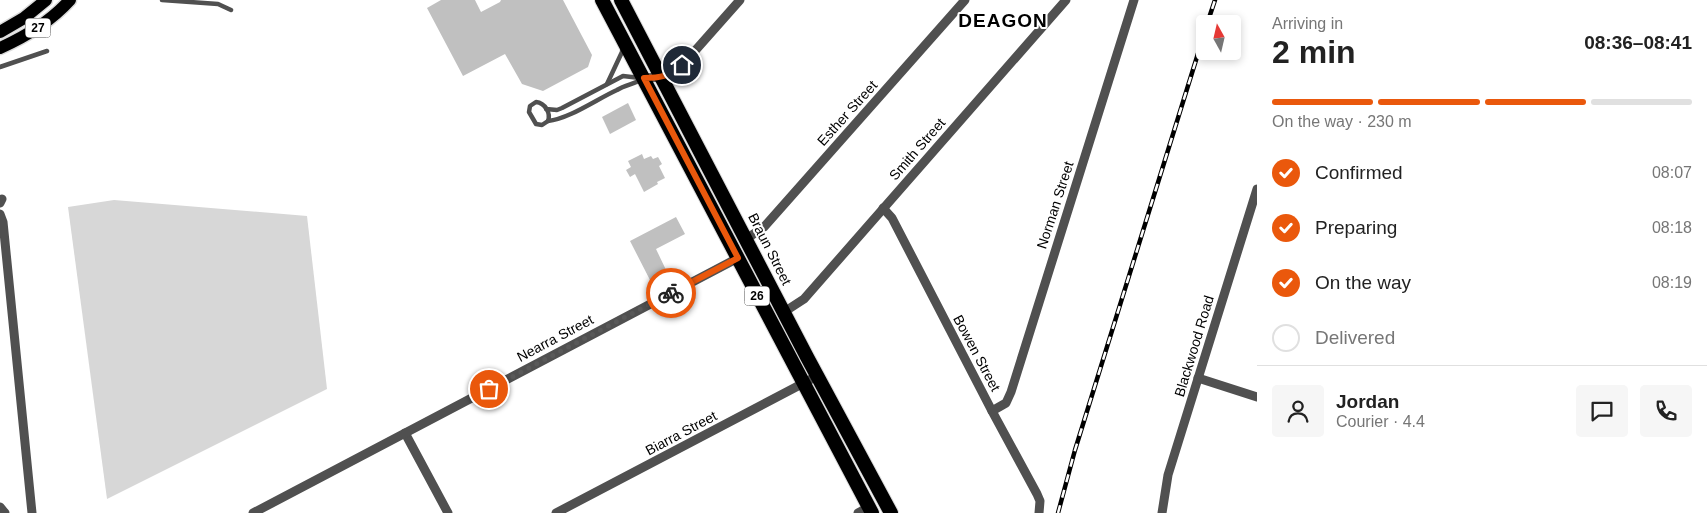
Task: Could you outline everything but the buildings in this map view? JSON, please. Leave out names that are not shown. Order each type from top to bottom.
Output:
[{"type":"highway","name":"26","points":[[602,0],[738,258],[866,511]]},
{"type":"highway","name":"Braun Street","points":[[621,0],[817,376],[891,513]]},
{"type":"main road","name":"27","points":[[0,32],[24,18],[46,0]]},
{"type":"main road","name":"27","points":[[0,48],[34,31],[70,0]]},
{"type":"street","points":[[644,78],[661,78],[678,70],[740,0]]},
{"type":"street","name":"Esther Street","points":[[746,239],[764,227],[965,0]]},
{"type":"street","name":"Smith Street","points":[[784,312],[804,299],[1066,0]]},
{"type":"street","name":"Norman Street","points":[[992,411],[1006,403],[1011,392],[1134,0]]},
{"type":"street","name":"Blackwood Road","points":[[1162,513],[1168,475],[1257,189]]},
{"type":"street","name":"Bowen Street","points":[[883,208],[892,218],[1037,494],[1040,501],[1039,513]]},
{"type":"street","points":[[0,214],[3,222],[32,513]]},
{"type":"street","name":"Nearra Street","points":[[254,513],[738,258]]},
{"type":"street","name":"Biarra Street","points":[[556,513],[817,376]]},
{"type":"street","points":[[1198,378],[1257,397]]},
{"type":"street","points":[[405,433],[448,513]]},
{"type":"street","points":[[0,507],[5,513]]},
{"type":"lane","points":[[162,0],[218,4],[231,10]]},
{"type":"lane","points":[[607,84],[622,52],[624,40]]},
{"type":"lane","points":[[0,67],[47,51]]},
{"type":"lane","points":[[546,109],[557,110],[562,108],[623,76],[644,78]]},
{"type":"lane","points":[[548,121],[549,115],[542,103],[536,102],[530,106],[529,112],[536,124],[542,125],[548,121],[561,118],[644,78]]},
{"type":"shaded area","points":[[114,200],[307,216],[327,389],[107,499],[68,207]]},
{"type":"railway","points":[[1210,15],[1215,0]]},
{"type":"railway","points":[[1058,513],[1075,450],[1196,60]]},
{"type":"way so far","points":[[489,389],[671,293]]},
{"type":"district","name":"DEAGON","points":[[1003,20]]},
{"type":"route","points":[[671,293],[738,258],[644,78],[661,78],[678,70],[682,65]]}]
